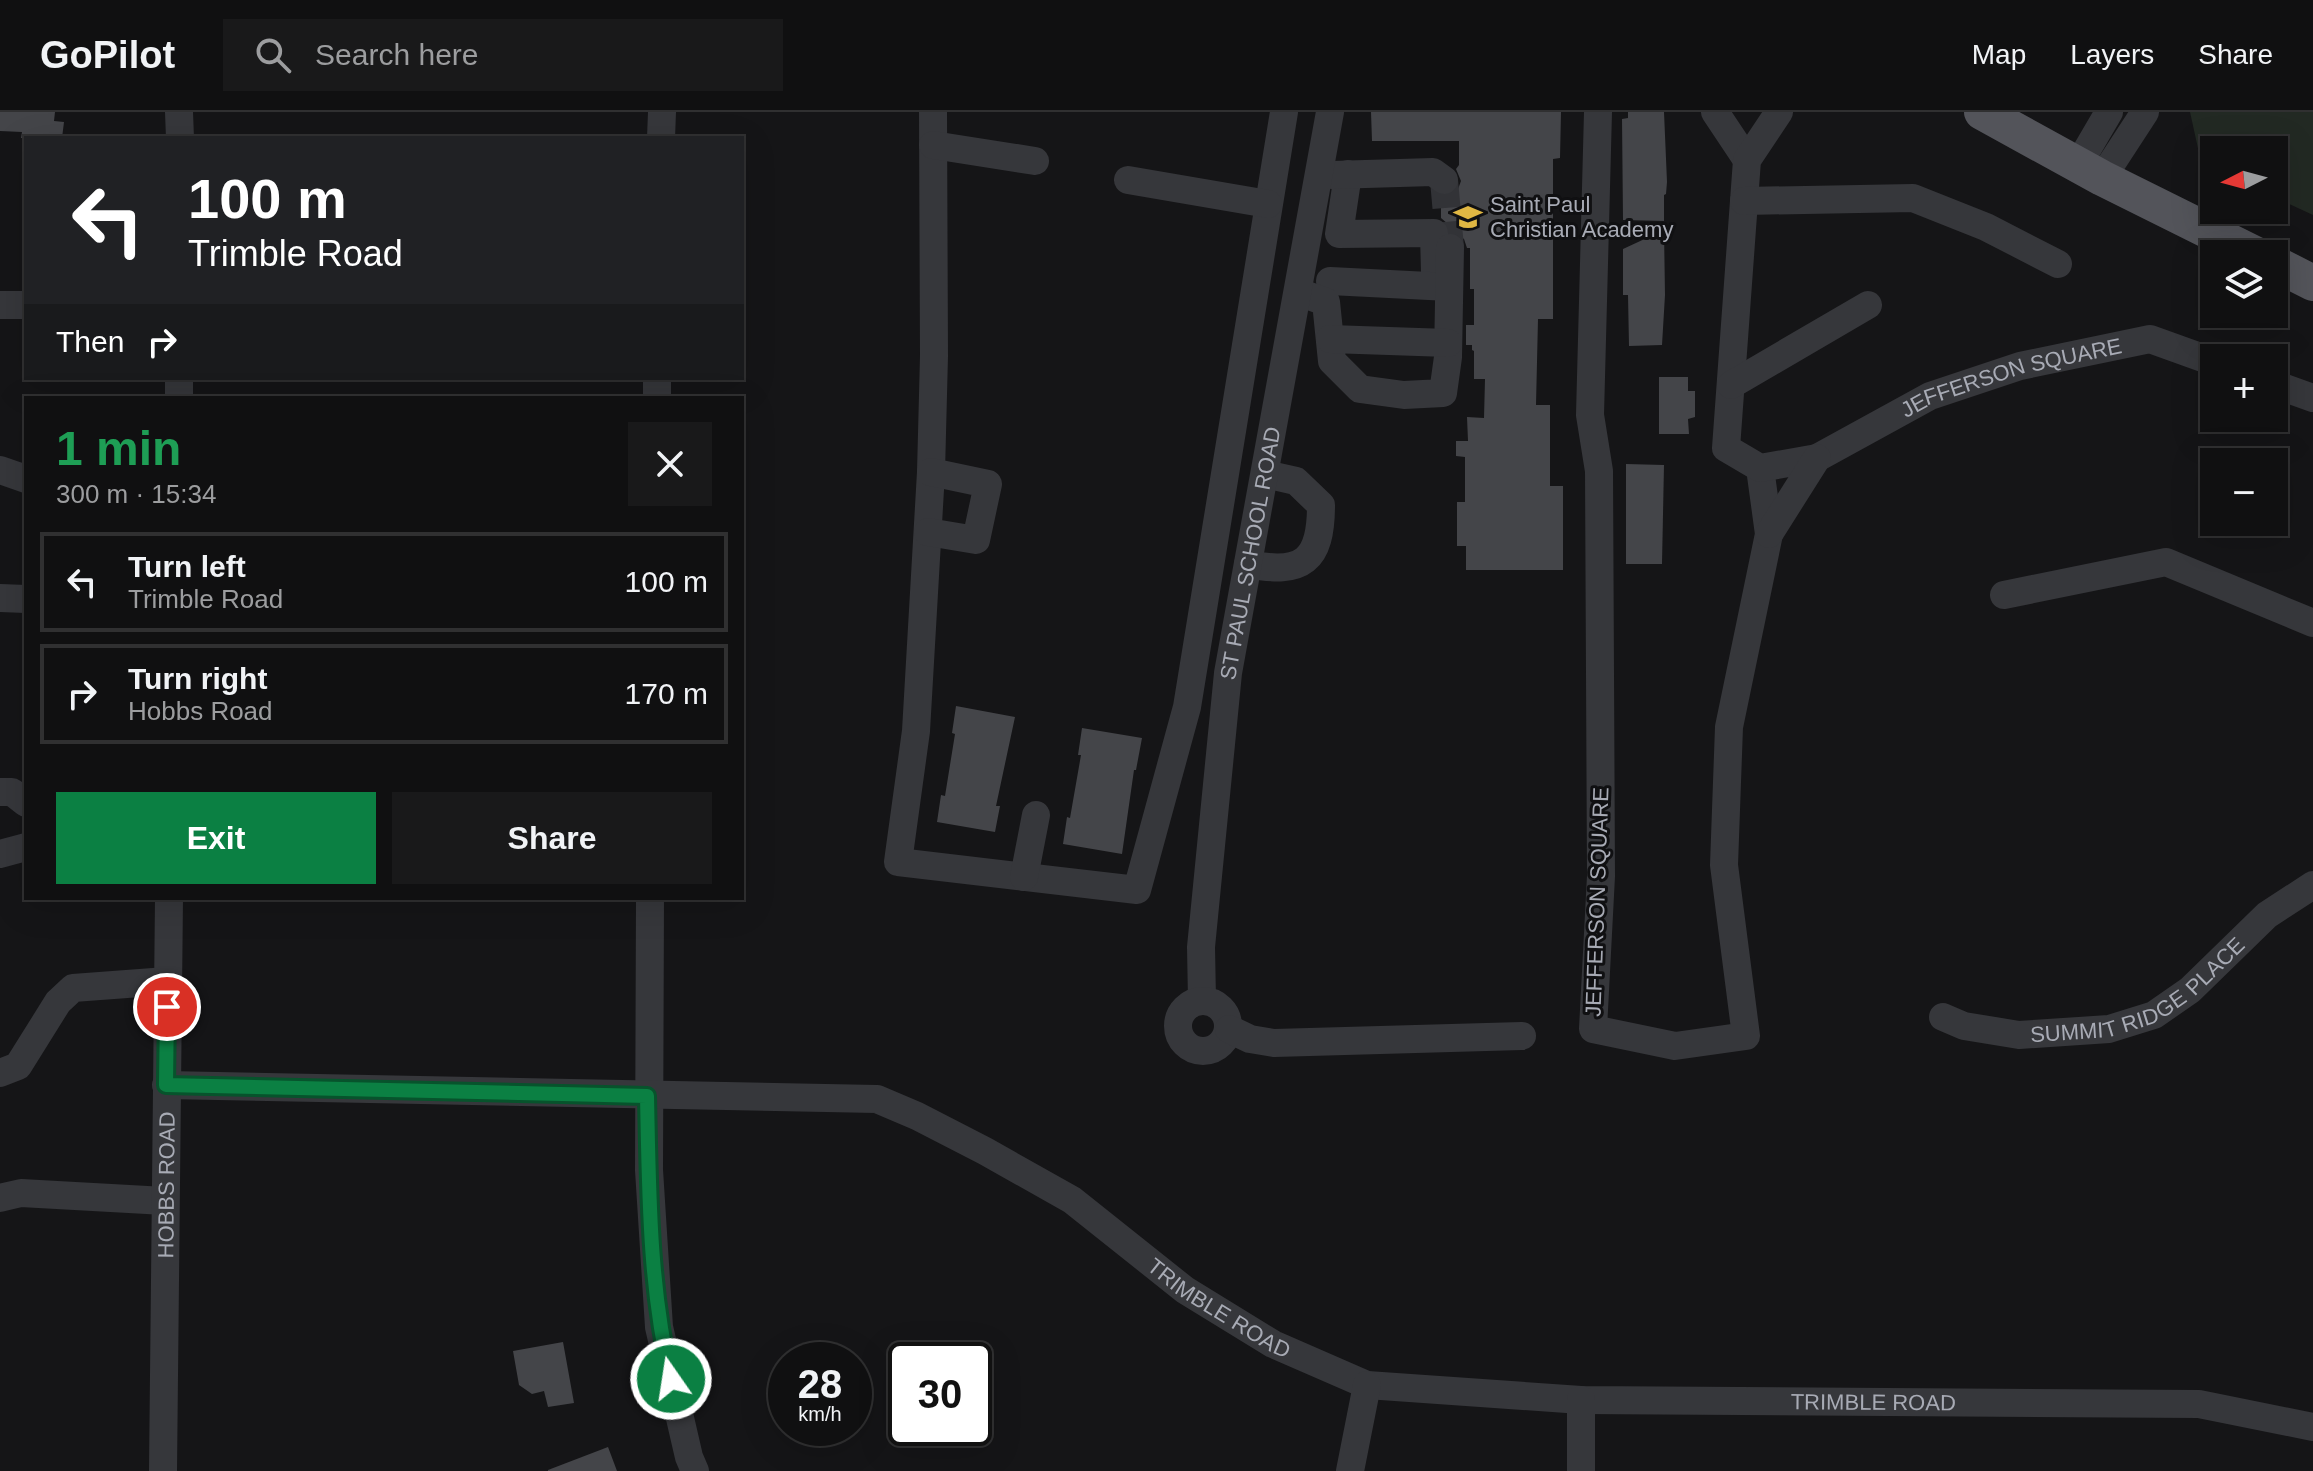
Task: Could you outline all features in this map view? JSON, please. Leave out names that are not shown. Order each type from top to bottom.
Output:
[{"type":"main road","points":[[1982,112],[2227,240]]},
{"type":"main road","points":[[2288,270],[2313,283]]},
{"type":"street","points":[[179,112],[180,136]]},
{"type":"street","points":[[661,136],[662,112]]},
{"type":"street","points":[[933,112],[931,472],[916,731],[898,862],[1137,890],[1187,707],[1284,112]]},
{"type":"street","name":"ST PAUL SCHOOL ROAD","points":[[1202,1000],[1201,947],[1228,673],[1330,112]]},
{"type":"street","name":"JEFFERSON SQUARE","points":[[1598,112],[1590,415],[1599,471],[1601,876],[1593,1029],[1675,1046],[1746,1036],[1724,865],[1729,727],[1769,534],[1760,468],[1817,458],[1930,396],[2020,366],[2150,339],[2200,357]]},
{"type":"street","points":[[1715,112],[1747,160]]},
{"type":"street","points":[[1760,468],[1726,448],[1747,160],[1779,112]]},
{"type":"street","points":[[2090,171],[2109,112]]},
{"type":"street","points":[[2090,171],[2145,112]]},
{"type":"street","points":[[933,145],[1035,161]]},
{"type":"street","points":[[1319,175],[1433,172],[1444,180]]},
{"type":"street","points":[[1309,229],[1339,234],[1434,233],[1448,343],[1443,393],[1404,395],[1360,389],[1332,361],[1328,292],[1339,234],[1348,174]]},
{"type":"street","points":[[1128,180],[1268,204]]},
{"type":"street","points":[[1744,201],[1913,198],[1986,227],[2058,264]]},
{"type":"street","points":[[1442,286],[1450,248]]},
{"type":"street","points":[[1298,292],[1442,286]]},
{"type":"street","points":[[0,305],[24,305]]},
{"type":"street","points":[[1731,385],[1868,305]]},
{"type":"street","points":[[1330,339],[1448,343]]},
{"type":"street","points":[[2288,389],[2313,398]]},
{"type":"street","name":"JEFFERSON SQUARE","points":[[1769,534],[1817,458]]},
{"type":"street","points":[[0,470],[24,478]]},
{"type":"street","points":[[928,532],[976,540],[988,484],[931,472]]},
{"type":"street","points":[[1248,564],[1277,570],[1297,566],[1313,551],[1321,531],[1321,505],[1296,481],[1265,474]]},
{"type":"street","points":[[2004,595],[2166,562],[2313,623]]},
{"type":"street","points":[[0,598],[24,599]]},
{"type":"street","points":[[0,792],[12,792],[24,801]]},
{"type":"street","points":[[1024,877],[1036,815]]},
{"type":"street","points":[[0,854],[24,848]]},
{"type":"street","name":"SUMMIT RIDGE PLACE","points":[[1943,1017],[1964,1026],[2019,1035],[2109,1029],[2154,1015],[2190,990],[2267,915],[2313,885]]},
{"type":"street","name":"HOBBS ROAD","points":[[163,1471],[169,900]]},
{"type":"street","points":[[650,900],[647,1096],[659,1327],[689,1457],[695,1471]]},
{"type":"street","points":[[0,1073],[18,1066],[58,1002],[73,988],[167,981]]},
{"type":"street","points":[[1202,1000],[1220,1007],[1228,1019],[1229,1029],[1222,1043],[1210,1050],[1195,1050],[1183,1041],[1178,1027],[1188,1005],[1202,1000]]},
{"type":"street","points":[[1229,1029],[1250,1039],[1274,1043],[1522,1036]]},
{"type":"street","name":"TRIMBLE ROAD","points":[[166,1085],[877,1099],[985,1151],[1072,1200],[1185,1290],[1273,1344],[1367,1385],[1581,1400],[2199,1404],[2313,1427]]},
{"type":"street","points":[[0,1198],[21,1193],[165,1201]]},
{"type":"street","points":[[1350,1471],[1367,1385]]},
{"type":"street","points":[[1581,1400],[1581,1471]]},
{"type":"shaded area","points":[[2190,112],[2313,112],[2313,215],[2288,203],[2288,136],[2200,136],[2200,157]]},
{"type":"building","points":[[0,112],[55,112],[54,121],[64,122],[62,136],[21,138],[22,132],[0,131]]},
{"type":"building","points":[[1371,112],[1561,112],[1560,158],[1553,159],[1553,319],[1538,319],[1536,405],[1550,405],[1550,486],[1563,486],[1563,570],[1466,570],[1466,546],[1457,546],[1457,502],[1465,502],[1465,457],[1456,456],[1456,441],[1468,441],[1467,417],[1484,418],[1485,379],[1474,379],[1474,351],[1472,345],[1466,345],[1466,325],[1474,325],[1470,248],[1441,218],[1441,199],[1437,195],[1450,196],[1458,189],[1461,181],[1456,169],[1459,165],[1459,141],[1372,141]]},
{"type":"building","points":[[1628,112],[1664,112],[1667,182],[1664,221],[1623,220],[1622,119],[1628,118]]},
{"type":"building","points":[[1664,230],[1662,345],[1629,346],[1628,295],[1623,295],[1623,249]]},
{"type":"building","points":[[1659,377],[1688,377],[1688,391],[1695,391],[1695,417],[1688,419],[1689,434],[1659,434]]},
{"type":"building","points":[[1626,464],[1664,465],[1662,564],[1626,564]]},
{"type":"building","points":[[956,706],[1015,717],[996,806],[1000,806],[995,832],[937,822],[941,795],[945,796],[955,734],[952,733]]},
{"type":"building","points":[[1082,728],[1142,738],[1134,770],[1122,854],[1063,844],[1081,755],[1078,755]]},
{"type":"building","points":[[563,1342],[574,1403],[548,1407],[544,1391],[532,1394],[519,1385],[513,1351]]},
{"type":"building","points":[[608,1447],[617,1471],[548,1471],[548,1470]]},
{"type":"tunnel","points":[[1444,180],[1450,248]]},
{"type":"place","name":"Saint Paul Christian Academy","points":[[1468,217]]},
{"type":"route","points":[[167,1007],[166,1085],[647,1096],[659,1327],[671,1379]]}]
